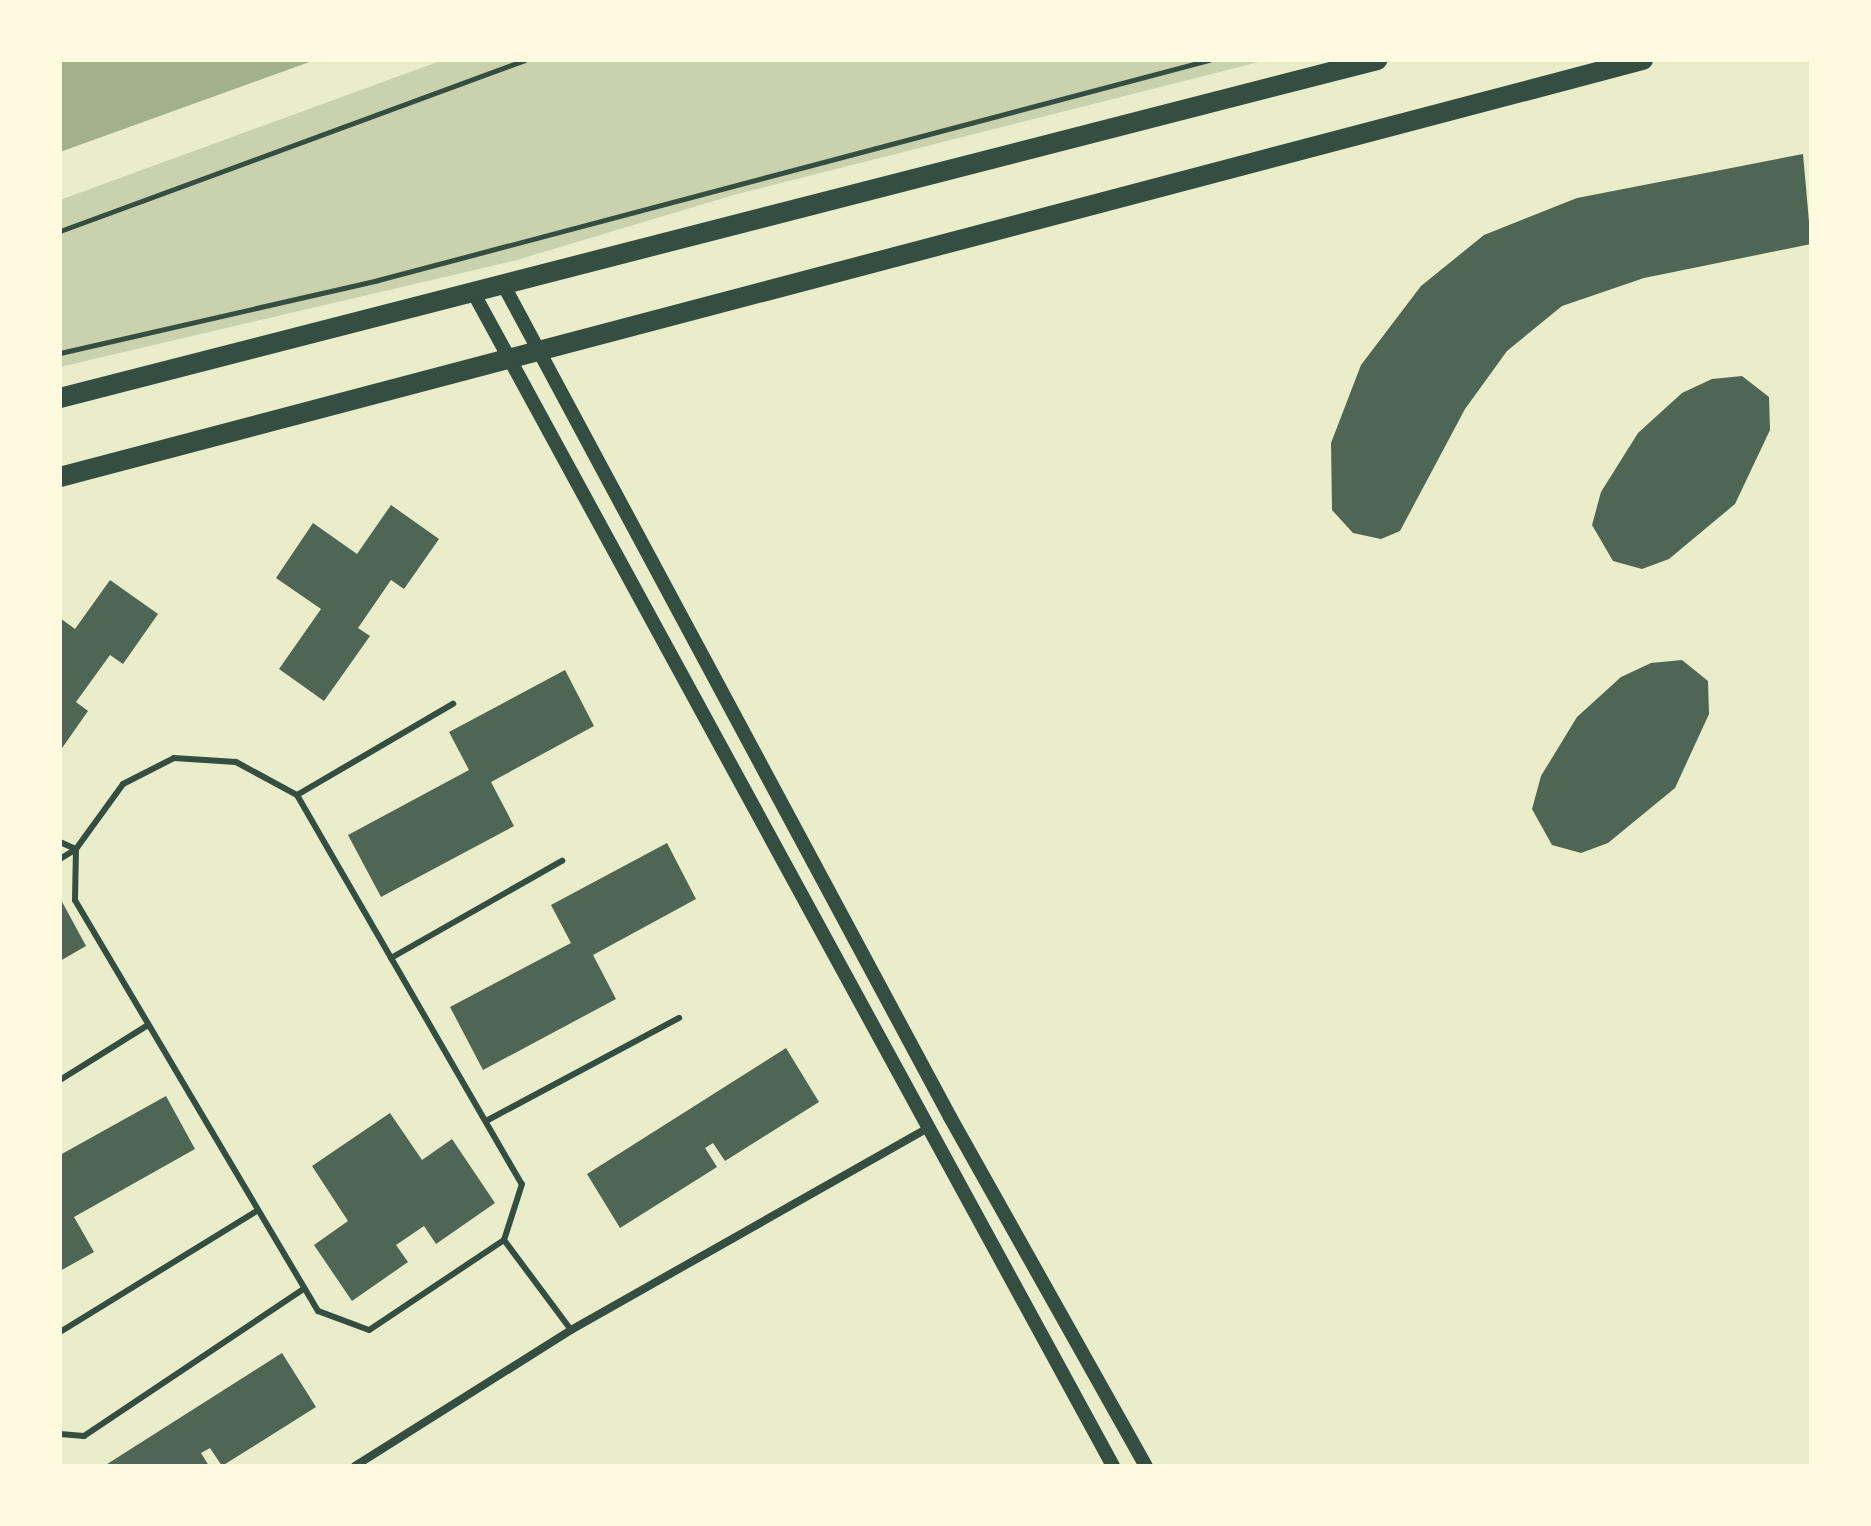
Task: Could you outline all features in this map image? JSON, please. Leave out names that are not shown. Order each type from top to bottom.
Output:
[{"type":"main road","points":[[60,398],[1377,60]]},
{"type":"main road","points":[[60,477],[1643,60]]},
{"type":"street","points":[[503,284],[536,354],[1146,1466]]},
{"type":"street","points":[[473,292],[507,361],[924,1130],[1113,1466]]},
{"type":"street","points":[[355,1466],[571,1330],[924,1130]]},
{"type":"lane","points":[[297,795],[453,704]]},
{"type":"lane","points":[[60,859],[76,849],[123,784],[174,758],[236,762],[297,795],[522,1184],[504,1240],[369,1330],[318,1311],[255,1212],[75,900],[76,849]]},
{"type":"lane","points":[[60,842],[76,849]]},
{"type":"lane","points":[[391,958],[562,861]]},
{"type":"lane","points":[[486,1121],[679,1018]]},
{"type":"lane","points":[[60,1080],[148,1025]]},
{"type":"lane","points":[[60,1332],[255,1212]]},
{"type":"lane","points":[[504,1240],[571,1330]]},
{"type":"lane","points":[[60,1434],[84,1436],[304,1289]]},
{"type":"path","points":[[60,231],[524,60]]},
{"type":"path","points":[[60,353],[378,280],[848,150],[1209,60]]},
{"type":"shaded area","points":[[60,60],[315,60],[60,152]]},
{"type":"shaded area","points":[[443,60],[1267,60],[737,194],[517,260],[60,367],[60,200]]},
{"type":"building","points":[[1803,154],[1811,244],[1644,278],[1562,306],[1507,351],[1465,409],[1400,531],[1381,539],[1353,533],[1332,510],[1331,443],[1361,365],[1421,286],[1484,235],[1577,198]]},
{"type":"building","points":[[1742,376],[1769,397],[1770,430],[1735,504],[1669,559],[1642,569],[1613,561],[1592,525],[1601,492],[1638,433],[1682,393],[1712,379]]},
{"type":"building","points":[[391,505],[439,539],[404,589],[391,580],[358,628],[370,636],[324,701],[279,669],[321,609],[276,578],[313,523],[357,554]]},
{"type":"building","points":[[110,580],[158,614],[123,664],[110,655],[76,702],[88,711],[60,751],[60,618],[75,629]]},
{"type":"building","points":[[1682,660],[1708,681],[1709,714],[1675,788],[1608,843],[1581,853],[1552,845],[1532,809],[1541,776],[1577,717],[1621,677],[1651,663]]},
{"type":"building","points":[[565,670],[594,726],[491,782],[514,826],[381,897],[348,835],[469,770],[449,732]]},
{"type":"building","points":[[667,843],[696,899],[593,955],[616,999],[483,1070],[450,1007],[571,943],[551,905]]},
{"type":"building","points":[[60,898],[86,946],[60,961]]},
{"type":"building","points":[[786,1048],[819,1102],[725,1161],[713,1143],[705,1148],[717,1167],[620,1228],[587,1174]]},
{"type":"building","points":[[166,1096],[195,1149],[74,1217],[94,1252],[60,1271],[60,1155]]},
{"type":"building","points":[[390,1113],[422,1160],[452,1139],[495,1203],[436,1244],[424,1226],[396,1245],[408,1262],[352,1301],[314,1245],[348,1221],[312,1166]]},
{"type":"building","points":[[282,1353],[316,1407],[222,1466],[210,1448],[201,1453],[209,1466],[104,1466]]}]
